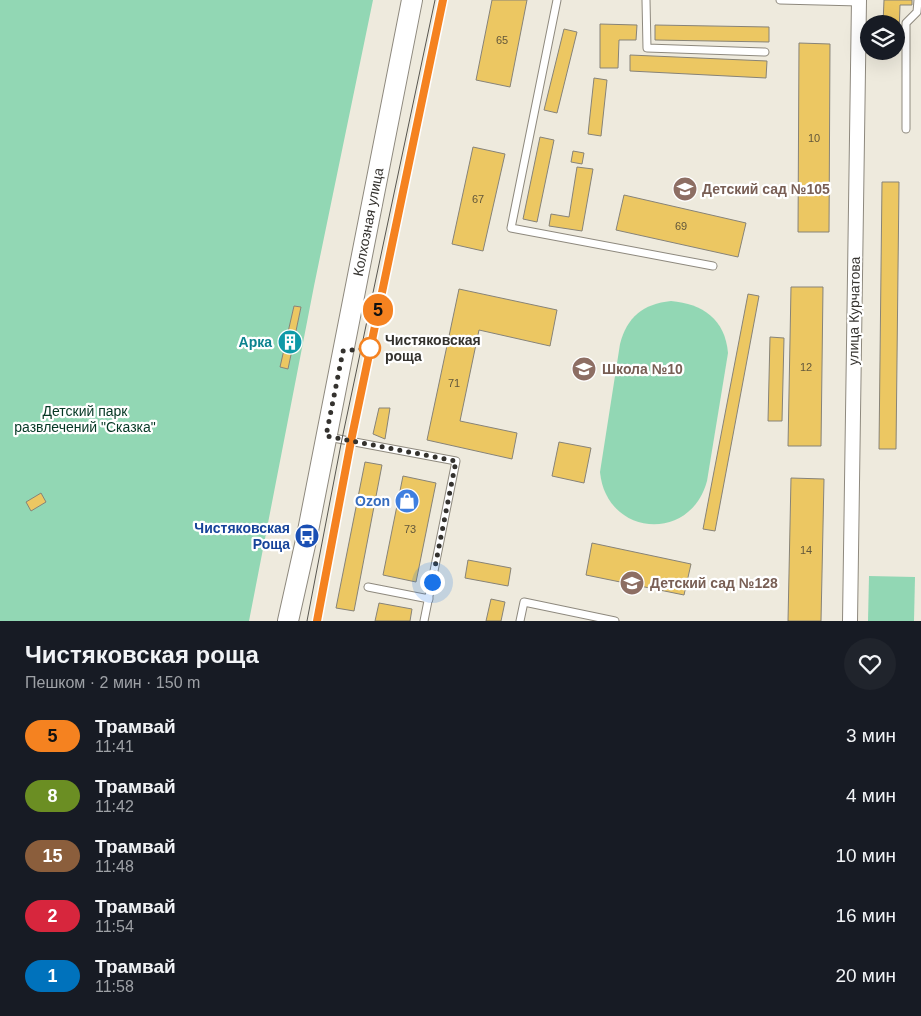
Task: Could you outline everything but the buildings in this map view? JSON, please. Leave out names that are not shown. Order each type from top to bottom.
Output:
[{"type":"main road","name":"Колхозная улица","points":[[288,621],[412,0]]},
{"type":"street","name":"улица Курчатова","points":[[850,621],[859,1]]},
{"type":"lane","points":[[557,0],[512,228],[713,266]]},
{"type":"lane","points":[[646,0],[647,48],[765,52]]},
{"type":"lane","points":[[780,0],[859,1]]},
{"type":"lane","points":[[906,129],[906,23],[917,12],[918,0]]},
{"type":"lane","points":[[326,436],[456,461],[424,621]]},
{"type":"lane","points":[[368,587],[429,599]]},
{"type":"lane","points":[[520,621],[524,602],[615,621]]},
{"type":"green space","name":"Чистяковская роща","points":[[0,0],[373,0],[314,286],[249,621],[0,621]],"holes":[[[294,306],[301,307],[288,369],[281,367]]]},
{"type":"green space","points":[[671,301],[693,306],[710,315],[722,331],[728,353],[707,481],[698,501],[684,515],[667,523],[649,524],[632,520],[617,509],[606,493],[600,472],[623,335],[632,319],[644,309],[652,305]]},
{"type":"green space","points":[[869,576],[915,577],[914,621],[868,621]]},
{"type":"tram line","points":[[307,621],[342,439],[435,0]]},
{"type":"tram line","points":[[317,621],[351,441],[443,0]]},
{"type":"tram line","name":"5","points":[[317,621],[351,441],[443,0]]},
{"type":"place","name":"Детский сад №105","points":[[685,189]]},
{"type":"place","name":"Арка","points":[[290,342]]},
{"type":"place","name":"Чистяковская роща","points":[[370,348]]},
{"type":"place","name":"Школа №10","points":[[584,369]]},
{"type":"place","name":"Ozon","points":[[407,501]]},
{"type":"place","name":"Чистяковская Роща","points":[[307,536]]},
{"type":"place","name":"Детский сад №128","points":[[632,583]]},
{"type":"route","points":[[370,348],[343,351],[326,436],[456,461],[432,582]]},
{"type":"park label","name":"Детский парк развлечений \"Сказка\"","points":[[85,420]]}]
